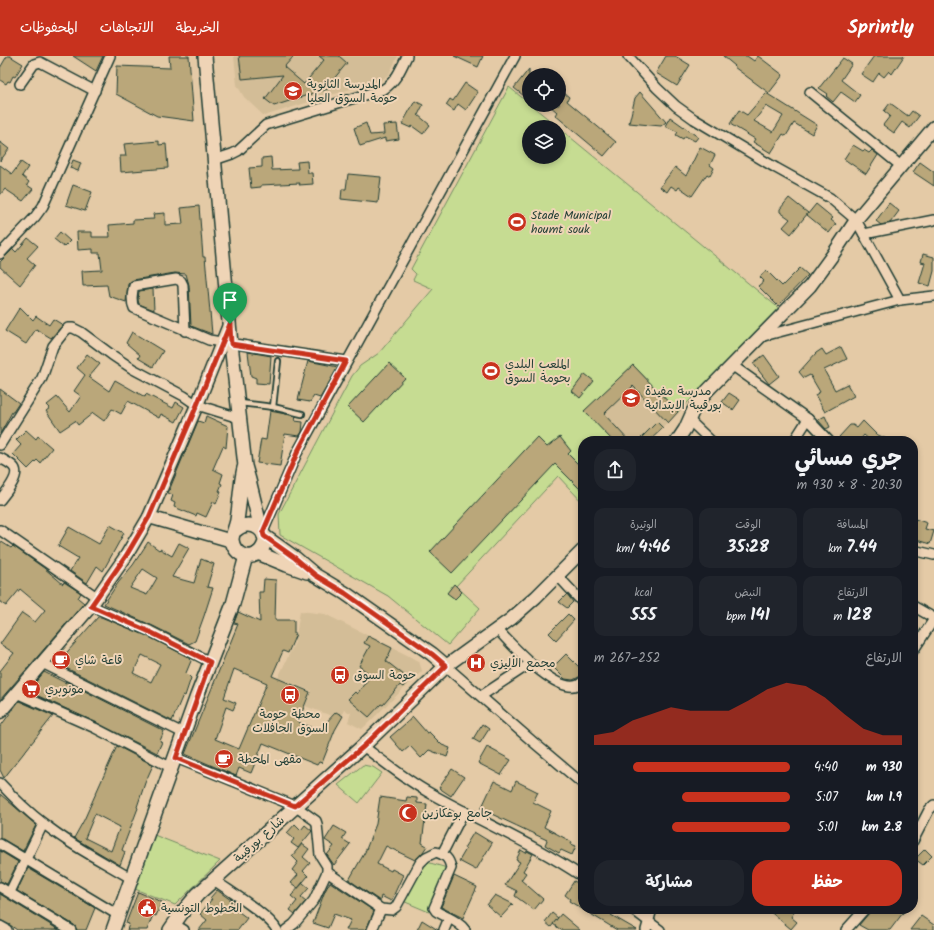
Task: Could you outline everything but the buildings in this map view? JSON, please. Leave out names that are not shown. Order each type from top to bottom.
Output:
[{"type":"main road","points":[[113,930],[210,662],[252,555],[262,548],[265,542],[245,466],[238,403],[227,344],[230,324],[214,160],[206,56]]},
{"type":"main road","points":[[245,466],[234,536],[234,548],[239,554],[252,555],[315,575]]},
{"type":"main road","points":[[234,536],[239,527],[250,524],[315,575],[345,593],[432,654],[446,666]]},
{"type":"main road","name":"شارع بورقيبة","points":[[176,928],[198,894],[364,746],[446,666]]},
{"type":"street","points":[[0,254],[36,217],[43,206],[110,56]]},
{"type":"street","points":[[214,160],[238,151],[266,126],[384,89],[396,79],[407,56]]},
{"type":"street","points":[[262,533],[297,453],[346,361],[515,56]]},
{"type":"street","points":[[628,56],[657,88],[676,106],[694,119],[830,198],[856,220],[900,300]]},
{"type":"street","points":[[20,84],[34,64],[40,62],[95,91]]},
{"type":"street","points":[[810,92],[900,166]]},
{"type":"street","points":[[680,436],[693,411],[707,391],[810,286],[856,220],[934,127]]},
{"type":"street","points":[[864,234],[934,220]]},
{"type":"street","points":[[185,331],[182,281],[176,279],[134,286],[132,303],[134,308],[185,331],[209,340],[227,344],[346,361]]},
{"type":"street","points":[[760,337],[900,300],[934,296]]},
{"type":"street","points":[[0,445],[42,378],[53,346],[68,328],[73,328],[81,332],[112,356],[184,396],[197,405],[239,418]]},
{"type":"street","points":[[0,712],[94,602],[126,556],[149,517],[197,405],[227,344]]},
{"type":"street","points":[[733,366],[808,419],[824,436]]},
{"type":"street","points":[[797,436],[808,419]]},
{"type":"street","points":[[689,420],[706,436]]},
{"type":"street","points":[[0,458],[11,464],[16,475],[0,500]]},
{"type":"street","points":[[149,517],[234,536]]},
{"type":"street","points":[[0,530],[94,602],[210,662]]},
{"type":"street","points":[[918,551],[934,555]]},
{"type":"street","points":[[578,555],[558,576],[511,619],[446,666],[578,780]]},
{"type":"street","points":[[558,576],[578,597]]},
{"type":"street","points":[[918,609],[934,619],[918,643]]},
{"type":"street","points":[[497,629],[531,663],[552,680],[568,687],[575,687],[578,685]]},
{"type":"street","points":[[42,663],[185,734]]},
{"type":"street","points":[[481,696],[531,663]]},
{"type":"street","points":[[16,693],[174,763],[295,806],[312,818],[317,824],[320,855],[327,866],[327,872],[314,900],[294,924],[286,930]]},
{"type":"street","points":[[364,746],[401,775],[464,811],[524,842],[578,874]]},
{"type":"street","points":[[0,783],[19,803],[43,824],[132,879]]},
{"type":"street","points":[[918,831],[929,810],[934,805]]},
{"type":"street","points":[[442,854],[464,811]]},
{"type":"street","points":[[10,892],[43,824]]},
{"type":"street","points":[[0,844],[118,915]]},
{"type":"street","points":[[327,872],[381,909],[392,910],[396,907],[420,863],[426,857],[436,852],[442,854],[450,861],[451,868],[434,908],[436,911],[462,926],[464,930]]},
{"type":"street","points":[[214,880],[257,911],[277,930]]},
{"type":"street","points":[[0,887],[71,930]]},
{"type":"street","points":[[372,930],[381,909]]},
{"type":"street","points":[[639,914],[660,930]]},
{"type":"street","points":[[646,930],[650,914]]},
{"type":"street","points":[[846,930],[860,914]]},
{"type":"street","points":[[444,930],[449,918]]},
{"type":"street","points":[[0,926],[7,930]]},
{"type":"lane","points":[[273,407],[278,361]]},
{"type":"lane","points":[[238,403],[273,407],[302,414]]},
{"type":"shaded area","name":"المدرسة الثانوية حومة السوق العليا","points":[[234,56],[398,56],[389,74],[383,79],[264,116],[244,97],[237,85]]},
{"type":"shaded area","name":"مدرسة مفيدة بورقيبة الابتدائية","points":[[633,365],[678,412],[654,436],[608,436],[584,411]]},
{"type":"shaded area","points":[[300,611],[325,614],[419,661],[422,671],[362,729],[348,722],[351,713],[344,710],[340,719],[305,706],[311,691],[278,678],[295,642]]},
{"type":"green space","name":"الملعب البلدي بحومة السوق","points":[[509,87],[522,98],[522,112],[540,112],[549,120],[522,120],[522,164],[566,164],[566,134],[781,310],[678,412],[633,365],[585,411],[608,436],[578,436],[578,498],[558,476],[456,586],[480,608],[448,645],[388,596],[280,535],[279,514],[352,376],[360,366],[379,353],[433,289],[413,280],[416,274],[411,269]]},
{"type":"green space","points":[[363,765],[373,767],[382,773],[359,803],[338,785]]},
{"type":"green space","points":[[154,835],[220,861],[175,905],[135,889]]},
{"type":"green space","points":[[427,862],[447,868],[429,912],[403,901]]},
{"type":"place","name":"المدرسة الثانوية حومة السوق العليا","points":[[293,91]]},
{"type":"place","name":"Stade Municipal houmt souk","points":[[517,222]]},
{"type":"place","name":"الملعب البلدي بحومة السوق","points":[[491,371]]},
{"type":"place","name":"مدرسة مفيدة بورقيبة الابتدائية","points":[[631,398]]},
{"type":"place","name":"قاعة شاي","points":[[61,660]]},
{"type":"place","name":"مجمع الأليزي","points":[[476,663]]},
{"type":"place","name":"حومة السوق","points":[[340,675]]},
{"type":"place","name":"مونوبري","points":[[31,689]]},
{"type":"place","name":"محطة حومة السوق الحافلات","points":[[290,695]]},
{"type":"place","name":"مقهى المحطة","points":[[224,759]]},
{"type":"place","name":"جامع بوعكازين","points":[[408,813]]},
{"type":"place","name":"الخطوط التونسية","points":[[147,908]]},
{"type":"route","points":[[230,324],[231,344],[346,361],[297,453],[263,532],[264,536],[295,558],[315,575],[345,593],[432,654],[446,666],[364,746],[295,806],[176,758],[210,662],[150,632],[91,606],[126,556],[149,517],[230,324]]}]
